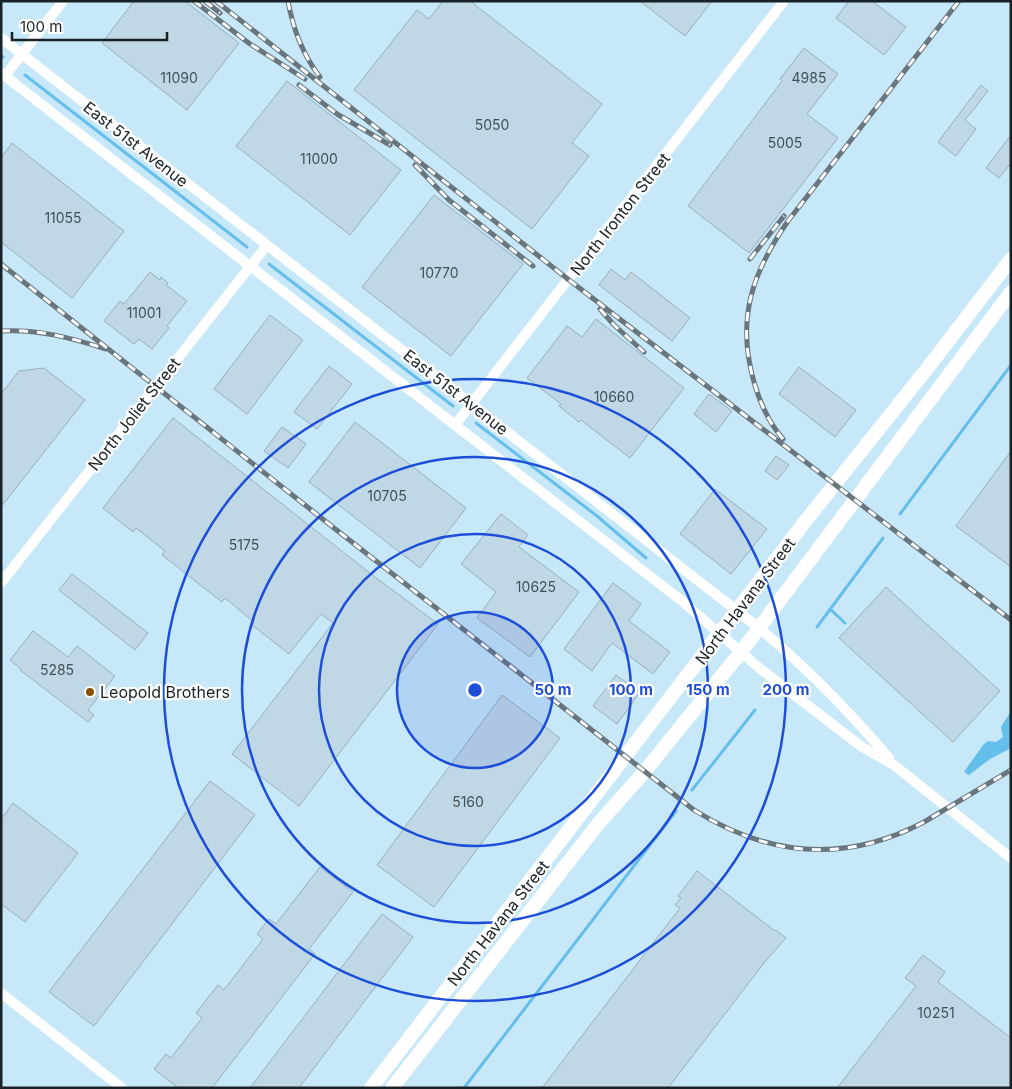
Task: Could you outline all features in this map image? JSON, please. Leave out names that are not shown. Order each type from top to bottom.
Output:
[{"type":"main road","name":"North Havana Street","points":[[372,1088],[819,504],[1011,260]]},
{"type":"main road","name":"North Havana Street","points":[[392,1088],[598,824],[649,766],[741,652],[1011,292]]},
{"type":"street","points":[[3,74],[22,54],[63,1]]},
{"type":"street","name":"North Ironton Street","points":[[455,425],[784,1]]},
{"type":"street","name":"East 51st Avenue","points":[[1,38],[759,628],[799,663],[854,717],[894,765]]},
{"type":"street","name":"East 51st Avenue","points":[[3,74],[682,601],[758,667],[862,747],[894,765],[1011,858]]},
{"type":"street","name":"North Joliet Street","points":[[1,583],[267,246]]},
{"type":"street","points":[[1,993],[122,1088]]},
{"type":"shaded area","points":[[1,1],[1011,1],[1011,1088],[1,1088]]},
{"type":"water","points":[[1011,711],[1011,748],[990,759],[969,775],[964,772],[983,745],[988,741],[996,742],[1003,737],[1001,727]]},
{"type":"building","points":[[134,1],[185,1],[239,43],[187,110],[102,43]]},
{"type":"building","points":[[443,1],[470,1],[602,104],[572,143],[589,156],[532,229],[354,90],[417,10],[429,19]]},
{"type":"building","points":[[640,1],[712,1],[685,36]]},
{"type":"building","points":[[849,1],[872,1],[906,27],[884,55],[836,18]]},
{"type":"building","points":[[804,48],[838,74],[807,114],[838,138],[749,253],[688,206],[782,81],[780,79]]},
{"type":"building","points":[[287,81],[401,170],[350,235],[236,146]]},
{"type":"building","points":[[981,85],[988,91],[965,120],[976,129],[956,156],[938,142]]},
{"type":"building","points":[[1011,135],[1011,163],[999,178],[986,168]]},
{"type":"building","points":[[12,143],[124,231],[72,298],[1,242],[1,158]]},
{"type":"building","points":[[434,195],[523,264],[451,356],[362,287]]},
{"type":"building","points":[[611,269],[625,280],[631,272],[690,318],[672,341],[599,285]]},
{"type":"building","points":[[150,272],[160,280],[161,277],[168,283],[166,285],[187,301],[152,349],[139,339],[134,344],[104,321],[120,301],[124,304]]},
{"type":"building","points":[[270,315],[303,340],[247,414],[214,389]]},
{"type":"building","points":[[596,319],[684,388],[630,458],[581,420],[579,422],[559,406],[561,404],[527,378],[567,326],[582,337]]},
{"type":"building","points":[[329,366],[352,384],[317,429],[294,412]]},
{"type":"building","points":[[799,367],[856,410],[835,437],[779,394]]},
{"type":"building","points":[[44,368],[85,400],[1,507],[1,394],[19,371]]},
{"type":"building","points":[[709,394],[732,411],[716,432],[694,414]]},
{"type":"building","points":[[173,418],[371,574],[438,624],[299,806],[232,754],[333,623],[321,614],[289,654],[252,625],[254,622],[225,598],[222,602],[162,555],[165,551],[136,528],[133,532],[103,508]]},
{"type":"building","points":[[355,422],[466,508],[420,568],[309,482]]},
{"type":"building","points":[[282,427],[306,444],[288,468],[264,451]]},
{"type":"building","points":[[1011,451],[1011,567],[956,526]]},
{"type":"building","points":[[776,456],[789,465],[777,480],[765,471]]},
{"type":"building","points":[[715,489],[767,529],[731,574],[680,534]]},
{"type":"building","points":[[501,514],[528,535],[519,547],[579,592],[530,657],[477,618],[496,592],[461,564]]},
{"type":"building","points":[[72,574],[148,633],[135,650],[59,590]]},
{"type":"building","points":[[613,583],[641,604],[629,621],[670,652],[653,674],[612,643],[592,671],[564,649]]},
{"type":"building","points":[[886,587],[1000,691],[953,742],[839,638]]},
{"type":"building","points":[[33,631],[68,657],[77,646],[115,676],[88,710],[94,715],[88,722],[20,670],[10,660]]},
{"type":"building","points":[[616,675],[640,692],[617,724],[593,706]]},
{"type":"building","points":[[502,695],[560,738],[434,907],[377,865]]},
{"type":"building","points":[[210,781],[255,815],[94,1026],[49,992]]},
{"type":"building","points":[[13,803],[78,853],[25,922],[1,904],[1,819]]},
{"type":"building","points":[[320,867],[353,892],[309,949],[315,954],[212,1088],[178,1088],[154,1069],[166,1054],[171,1058],[202,1018],[196,1013],[218,985],[224,990],[263,939],[257,934],[269,919],[276,924]]},
{"type":"building","points":[[697,871],[786,938],[764,963],[668,1088],[542,1088],[680,908],[675,905],[681,898],[678,896]]},
{"type":"building","points":[[382,914],[413,937],[299,1088],[250,1088]]},
{"type":"building","points":[[923,955],[945,972],[938,982],[1011,1038],[1011,1088],[837,1088],[916,986],[905,978]]},
{"type":"waterway","points":[[25,75],[247,247]]},
{"type":"waterway","points":[[269,264],[453,406]]},
{"type":"waterway","points":[[900,514],[1011,365]]},
{"type":"waterway","points":[[476,423],[597,516],[646,558]]},
{"type":"waterway","points":[[817,627],[883,538]]},
{"type":"waterway","points":[[830,609],[845,623]]},
{"type":"waterway","points":[[692,790],[755,710]]},
{"type":"waterway","points":[[464,1088],[676,811]]},
{"type":"railway","points":[[194,1],[250,44],[305,79]]},
{"type":"railway","points":[[205,1],[220,13]]},
{"type":"railway","points":[[216,1],[569,280],[1011,620]]},
{"type":"railway","points":[[288,1],[300,41],[320,77]]},
{"type":"railway","points":[[783,439],[773,426],[762,405],[749,359],[747,317],[757,278],[775,240],[788,221],[959,1]]},
{"type":"railway","points":[[299,85],[337,114],[390,145]]},
{"type":"railway","points":[[415,165],[449,200],[533,266]]},
{"type":"railway","points":[[750,259],[784,216]]},
{"type":"railway","points":[[1,264],[694,810],[722,826],[750,838],[779,846],[836,849],[865,844],[895,835],[924,822],[1011,770]]},
{"type":"railway","points":[[600,309],[614,325],[644,352]]},
{"type":"railway","points":[[1,331],[28,331],[55,335],[106,349]]},
{"type":"place","name":"Leopold Brothers","points":[[90,692]]}]
